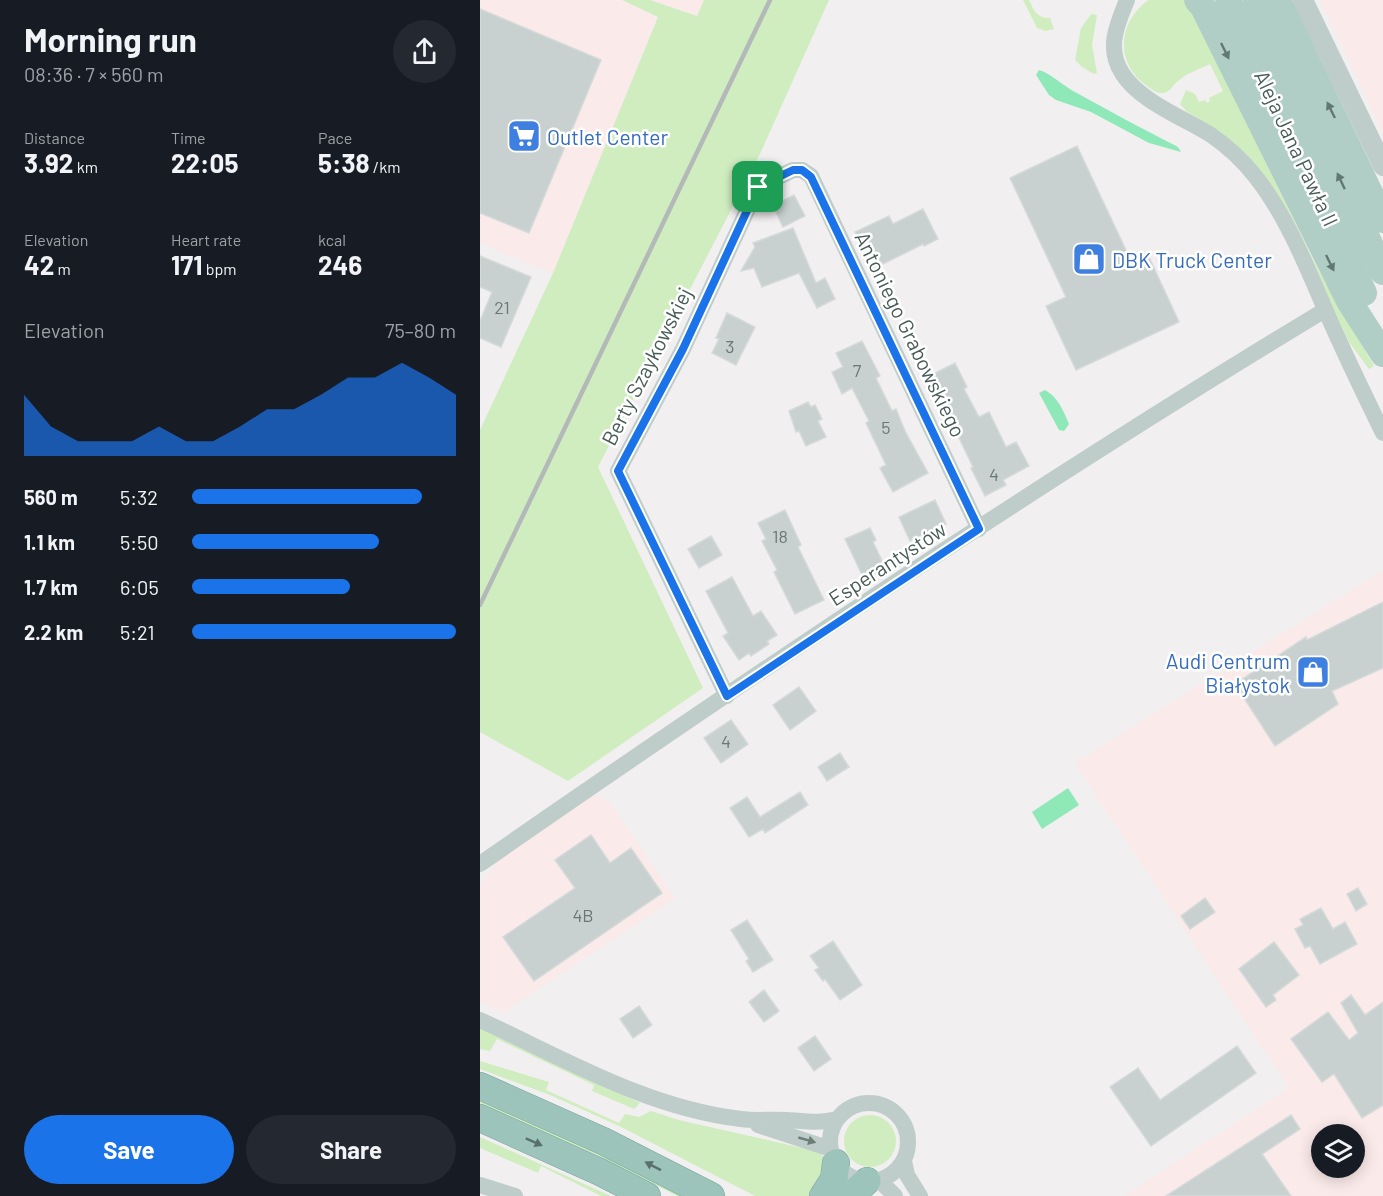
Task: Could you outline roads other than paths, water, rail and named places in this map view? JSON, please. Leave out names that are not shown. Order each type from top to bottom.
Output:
[{"type":"highway","points":[[480,1086],[603,1141],[710,1195]]},
{"type":"highway","points":[[480,1118],[600,1172],[647,1196]]},
{"type":"highway","points":[[823,1196],[834,1179],[833,1156]]},
{"type":"main road","points":[[1197,0],[1203,7],[1349,302],[1383,354]]},
{"type":"main road","name":"Aleja Jana Pawła II","points":[[1228,0],[1383,333]]},
{"type":"main road","name":"Aleja Jana Pawła II","points":[[1256,0],[1383,272]]},
{"type":"main road","points":[[1278,0],[1383,220]]},
{"type":"street","points":[[1303,0],[1383,166]]},
{"type":"street","points":[[1129,4],[1117,23],[1113,42],[1116,63],[1122,75],[1144,95],[1214,137],[1254,175],[1284,220],[1383,433]]},
{"type":"street","name":"Antoniego Grabowskiego","points":[[793,170],[802,170],[811,177],[979,529]]},
{"type":"street","name":"Berty Szaykowskiej","points":[[727,696],[618,471],[683,349],[758,187],[793,170]]},
{"type":"street","name":"Esperantystów","points":[[480,864],[727,696],[979,529],[1232,366],[1325,310]]},
{"type":"street","points":[[480,1020],[646,1097],[692,1110],[743,1120],[833,1156],[853,1178],[865,1186],[895,1196]]},
{"type":"street","points":[[833,1156],[831,1133],[837,1119],[850,1108],[874,1103],[897,1114],[906,1128],[909,1145],[904,1161],[893,1173],[865,1186]]},
{"type":"street","points":[[743,1120],[789,1120],[809,1123],[837,1119]]},
{"type":"street","points":[[904,1161],[907,1175],[920,1196]]},
{"type":"street","points":[[480,1185],[515,1196]]},
{"type":"railway","points":[[480,605],[770,0]]},
{"type":"place","name":"Outlet Center","points":[[524,136]]},
{"type":"place","name":"DBK Truck Center","points":[[1089,259]]},
{"type":"place","name":"Audi Centrum Białystok","points":[[1313,672]]}]
